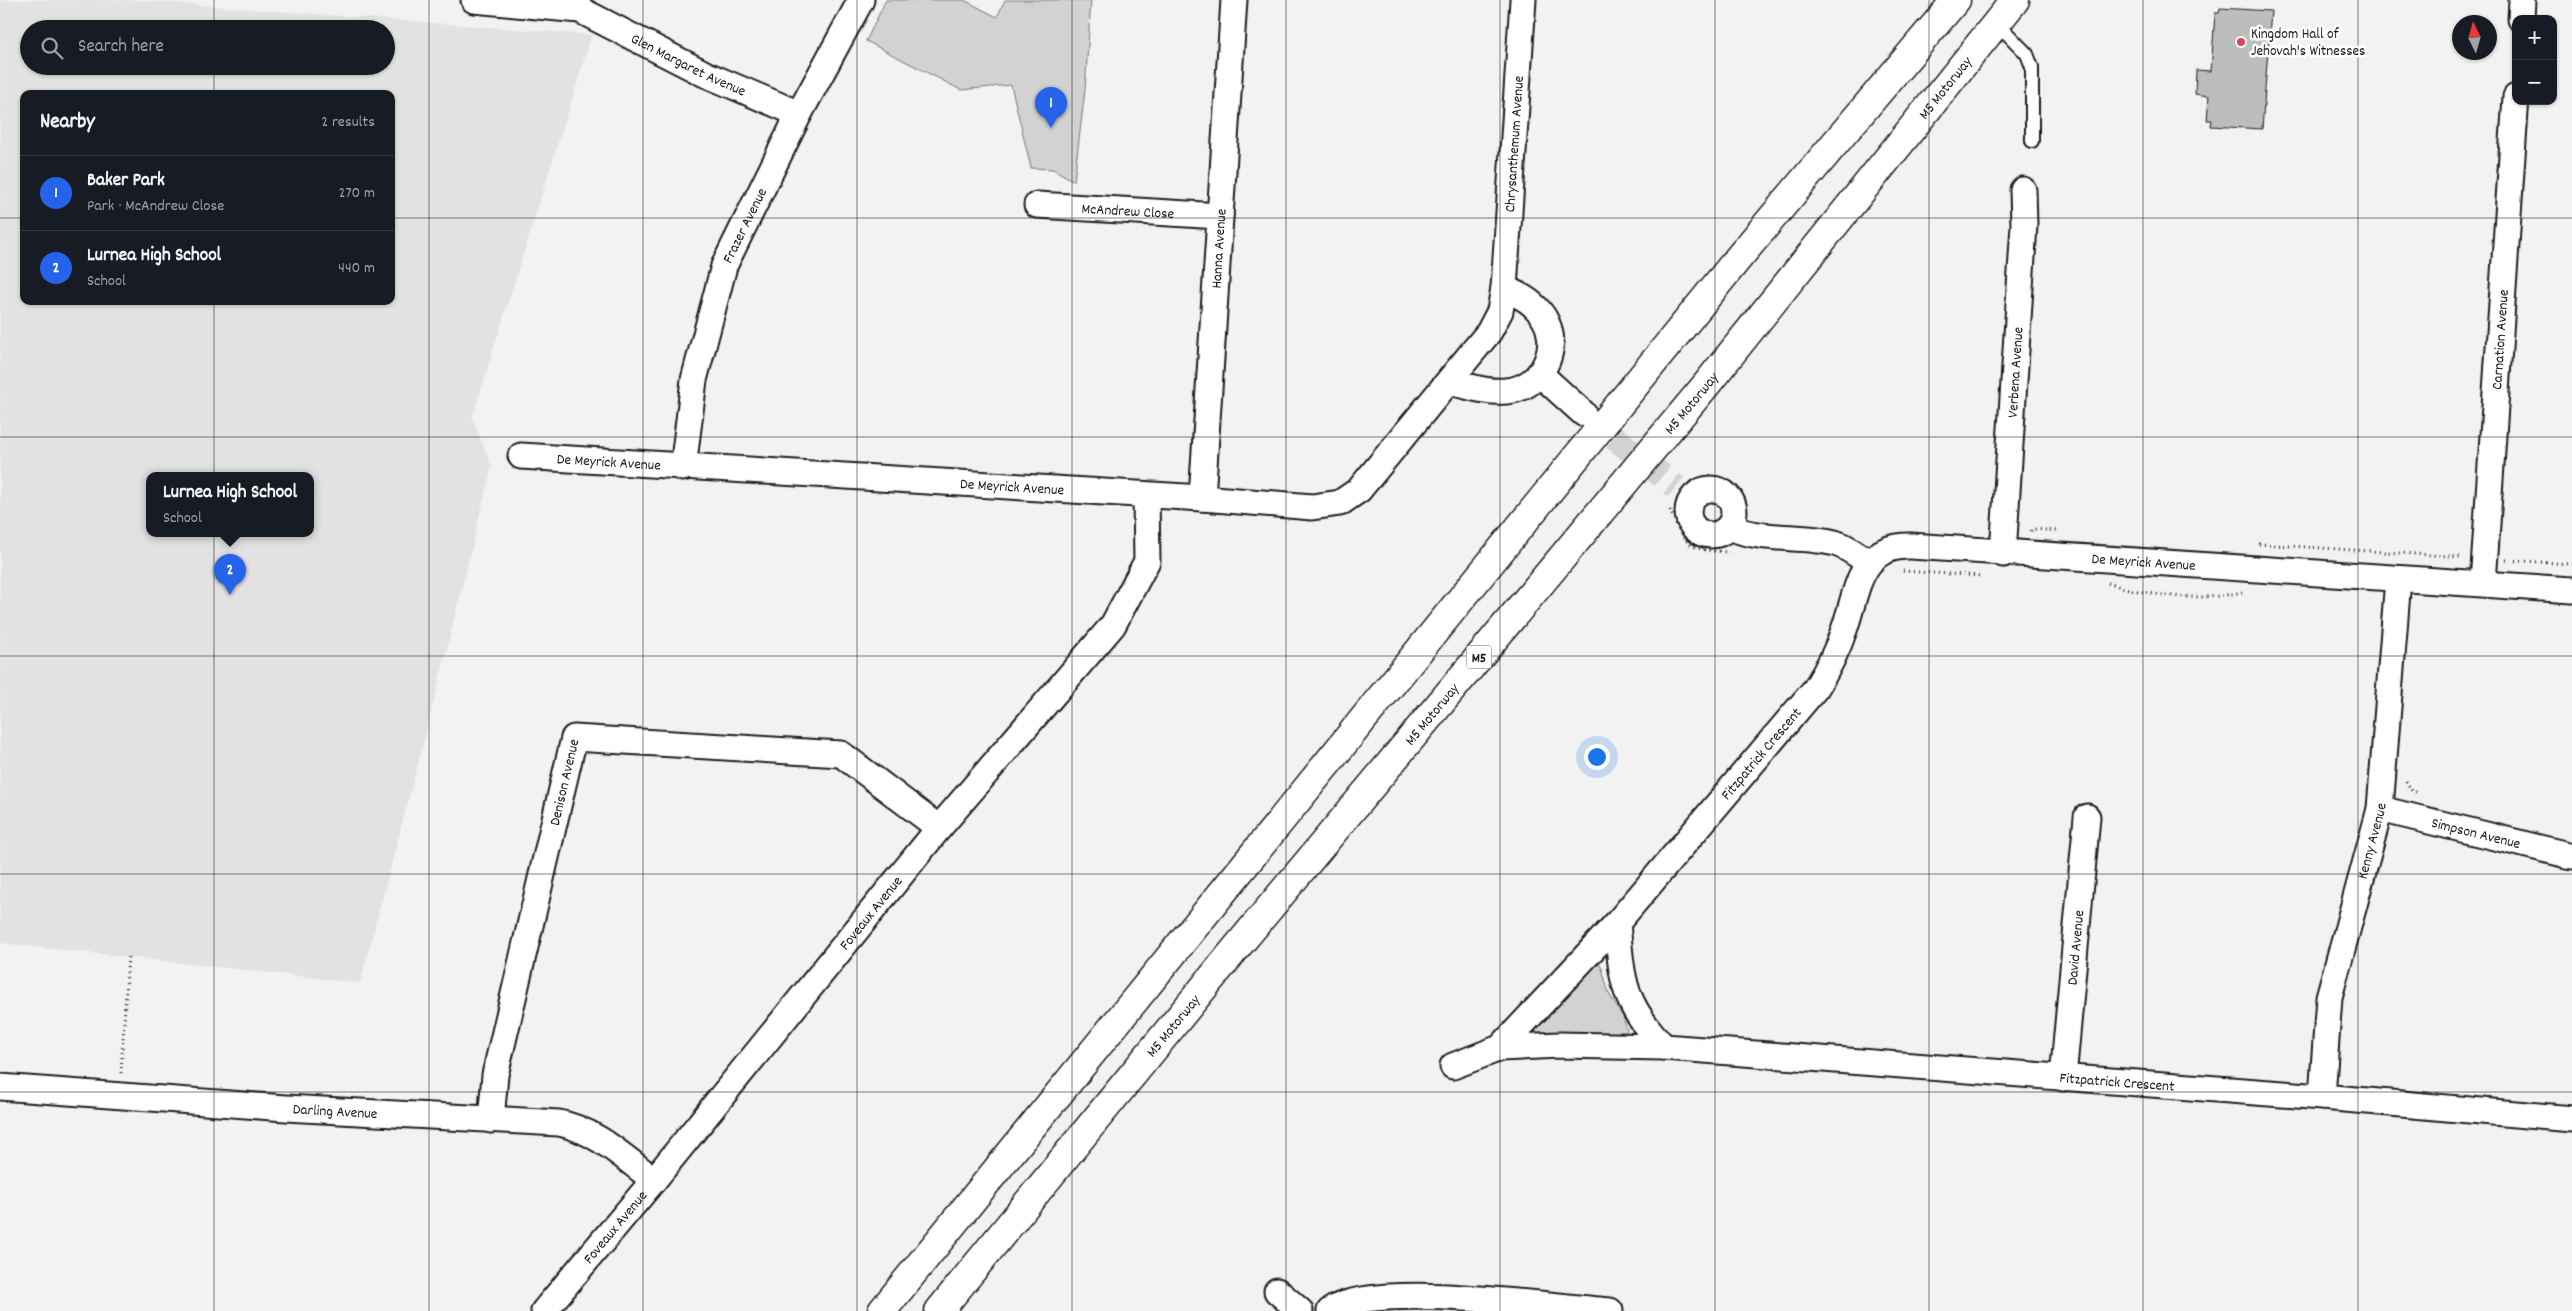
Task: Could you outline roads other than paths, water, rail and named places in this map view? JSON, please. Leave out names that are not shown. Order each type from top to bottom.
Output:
[{"type":"highway","points":[[882,1311],[1702,302],[1956,0]]},
{"type":"highway","name":"M5 Motorway","points":[[939,1311],[1250,932],[1706,385],[2015,0]]},
{"type":"street","points":[[474,0],[581,5]]},
{"type":"street","name":"Frazer Avenue","points":[[683,468],[694,380],[724,266],[799,114],[861,0]]},
{"type":"street","name":"Hanna Avenue","points":[[1202,498],[1234,0]]},
{"type":"street","name":"Chrysanthemum Avenue","points":[[1489,332],[1500,311],[1504,288],[1523,0]]},
{"type":"street","points":[[2521,15],[2522,0]]},
{"type":"street","name":"Glen Margaret Avenue","points":[[581,5],[705,74],[799,114]]},
{"type":"street","name":"Carnation Avenue","points":[[2483,583],[2515,105]]},
{"type":"street","name":"Verbena Avenue","points":[[2003,554],[2023,234],[2023,190]]},
{"type":"street","name":"McAndrew Close","points":[[1037,205],[1220,216]]},
{"type":"street","points":[[1450,382],[1494,391],[1507,391],[1526,384],[1545,368],[1550,350],[1550,335],[1545,320],[1532,304],[1504,288]]},
{"type":"street","name":"De Meyrick Avenue","points":[[521,456],[683,468],[1202,498],[1312,508],[1340,503],[1359,490],[1450,382],[1489,332]]},
{"type":"street","points":[[1540,374],[1583,413]]},
{"type":"street","points":[[1729,527],[1734,514],[1734,506],[1726,494],[1712,489],[1698,493],[1684,492],[1689,505],[1690,521],[1700,532],[1715,535],[1729,527],[1759,537],[1835,543],[1850,549],[1868,563]]},
{"type":"street","name":"Foveaux Avenue","points":[[544,1311],[654,1180],[938,828],[1114,624],[1147,561],[1146,495]]},
{"type":"street","name":"De Meyrick Avenue","points":[[1868,563],[1883,550],[1902,546],[2572,590]]},
{"type":"street","name":"Fitzpatrick Crescent","points":[[1500,1048],[1617,923],[1816,688],[1834,659],[1859,579],[1868,563]]},
{"type":"street","name":"Kenny Avenue","points":[[2322,1098],[2329,997],[2380,809],[2398,579]]},
{"type":"street","name":"Denison Avenue","points":[[491,1120],[495,1075],[574,738],[841,754],[938,828]]},
{"type":"street","name":"Simpson Avenue","points":[[2380,809],[2572,856]]},
{"type":"street","name":"David Avenue","points":[[2063,1078],[2087,817]]},
{"type":"street","points":[[1617,923],[1624,988],[1630,1002],[1664,1047]]},
{"type":"street","name":"Fitzpatrick Crescent","points":[[1453,1066],[1500,1048],[1560,1045],[1664,1047],[2322,1098],[2572,1120]]},
{"type":"street","name":"Darling Avenue","points":[[0,1087],[120,1097],[559,1123],[578,1128],[595,1136],[654,1180]]},
{"type":"street","points":[[1277,1291],[1300,1311]]},
{"type":"street","points":[[1330,1311],[1353,1301],[1421,1295],[1598,1311]]},
{"type":"lane","points":[[1996,23],[2028,54],[2032,82],[2032,141]]},
{"type":"tunnel","points":[[1585,414],[1676,487]]},
{"type":"place","name":"Kingdom Hall of Jehovah's Witnesses","points":[[2241,42]]},
{"type":"place","name":"Baker Park","points":[[1051,128]]},
{"type":"place","name":"Lurnea High School","points":[[230,595]]}]
